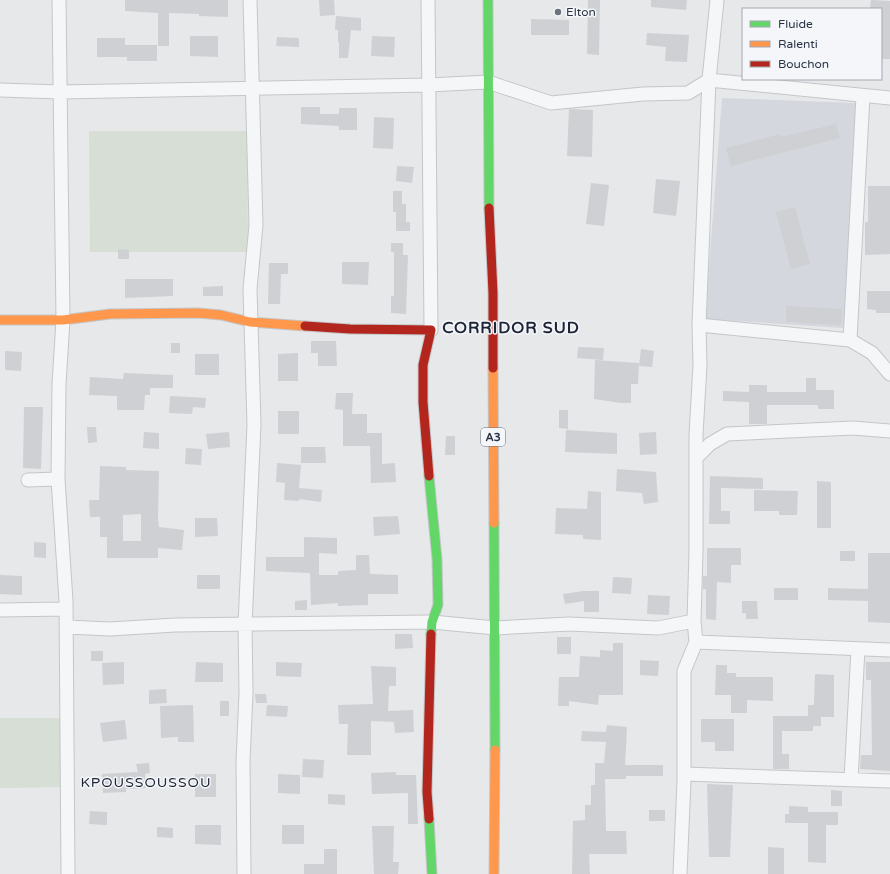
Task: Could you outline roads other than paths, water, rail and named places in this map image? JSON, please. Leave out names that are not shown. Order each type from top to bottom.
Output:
[{"type":"main road","name":"A3","points":[[488,0],[489,221],[493,293],[495,628],[494,874]]},
{"type":"main road","points":[[0,320],[63,320],[110,314],[198,313],[221,315],[250,322],[350,329],[431,330],[423,365],[423,402],[433,532],[437,559],[438,605],[432,622],[427,792],[432,874]]},
{"type":"street","points":[[60,0],[63,320],[59,384],[58,479],[67,627],[68,874]]},
{"type":"street","points":[[244,874],[243,761],[246,693],[245,625],[254,425],[250,289],[256,225],[250,0]]},
{"type":"street","points":[[428,0],[431,330]]},
{"type":"street","points":[[680,874],[684,774],[684,671],[696,642],[694,621],[696,458],[700,325],[709,80],[717,0]]},
{"type":"street","points":[[0,90],[60,92],[429,85],[488,82],[551,103],[643,94],[688,93],[709,80],[890,98]]},
{"type":"street","points":[[850,340],[863,96]]},
{"type":"street","points":[[700,325],[850,340],[872,353],[890,374]]},
{"type":"street","points":[[696,458],[710,444],[727,434],[822,428],[890,430]]},
{"type":"street","points":[[28,480],[58,479]]},
{"type":"street","points":[[0,610],[66,609]]},
{"type":"street","points":[[67,627],[110,629],[175,625],[432,622],[495,628],[569,624],[658,628],[694,621]]},
{"type":"street","points":[[696,642],[890,650]]},
{"type":"street","points":[[851,780],[858,649]]},
{"type":"street","points":[[684,774],[890,781]]},
{"type":"place","name":"Elton","points":[[558,12]]},
{"type":"district","name":"CORRIDOR SUD","points":[[511,327]]},
{"type":"district","name":"KPOUSSOUSSOU","points":[[146,782]]}]
